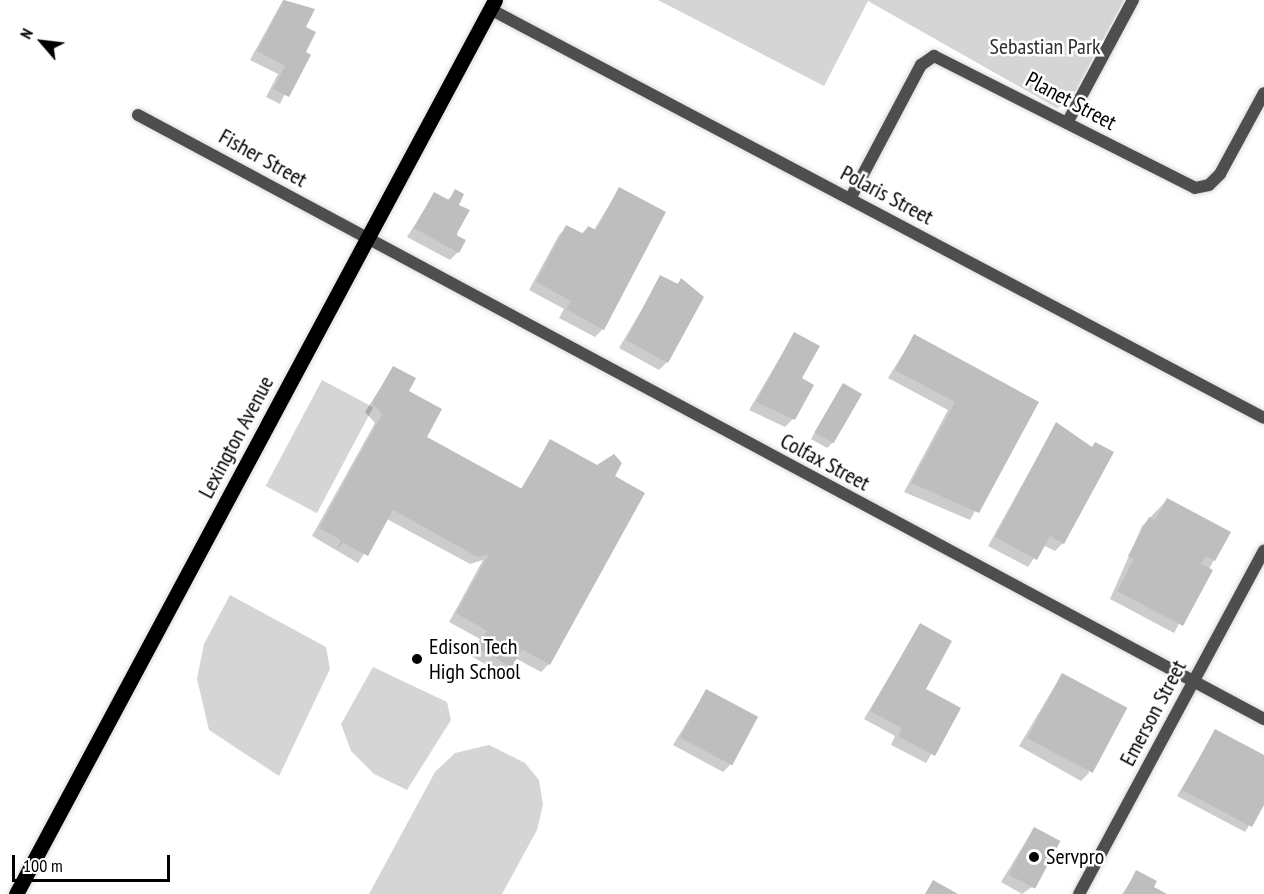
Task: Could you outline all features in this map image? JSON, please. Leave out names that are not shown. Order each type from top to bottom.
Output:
[{"type":"main road","name":"Lexington Avenue","points":[[16,894],[493,4]]},
{"type":"street","points":[[1067,123],[1132,0]]},
{"type":"street","name":"Polaris Street","points":[[493,4],[850,199],[1264,418]]},
{"type":"street","name":"Planet Street","points":[[850,199],[921,65],[934,56],[1187,186],[1203,188],[1220,174],[1264,93]]},
{"type":"street","name":"Fisher Street","points":[[138,115],[368,240]]},
{"type":"street","name":"Colfax Street","points":[[368,240],[1264,719]]},
{"type":"street","name":"Emerson Street","points":[[1079,894],[1264,551]]},
{"type":"green space","name":"Sebastian Park","points":[[658,0],[1124,0],[1069,103],[1057,108],[868,1],[824,86]]},
{"type":"green space","points":[[322,380],[373,407],[317,513],[266,486]]},
{"type":"green space","points":[[230,595],[326,647],[330,669],[279,776],[209,730],[197,679],[204,644]]},
{"type":"green space","points":[[373,667],[447,702],[451,720],[407,790],[374,774],[351,751],[341,724]]},
{"type":"green space","points":[[489,745],[525,763],[539,780],[543,805],[537,830],[502,894],[369,894],[435,772],[455,753]]},
{"type":"building","points":[[284,0],[315,9],[306,27],[316,32],[306,52],[311,55],[289,97],[273,89],[285,66],[257,51]]},
{"type":"building","points":[[619,187],[666,212],[604,330],[566,309],[571,301],[536,282],[566,225],[584,234],[588,226],[596,230]]},
{"type":"building","points":[[455,189],[464,194],[459,205],[470,210],[456,235],[466,240],[459,253],[414,228],[434,192],[449,200]]},
{"type":"building","points":[[660,275],[678,284],[681,278],[704,297],[668,363],[626,340]]},
{"type":"building","points":[[794,332],[820,346],[802,378],[814,385],[795,420],[756,402]]},
{"type":"building","points":[[914,334],[1039,402],[979,513],[911,483],[955,402],[895,370]]},
{"type":"building","points":[[393,366],[416,378],[409,391],[442,409],[427,437],[522,489],[550,439],[597,465],[614,454],[622,463],[615,476],[645,493],[550,665],[522,649],[512,667],[477,648],[487,631],[456,613],[489,554],[478,557],[393,510],[368,556],[343,543],[336,550],[341,540],[319,528],[382,414],[372,403]]},
{"type":"building","points":[[843,383],[862,394],[834,443],[814,432]]},
{"type":"building","points":[[1056,422],[1092,447],[1095,442],[1114,452],[1064,544],[1050,536],[1037,560],[995,537]]},
{"type":"building","points":[[1167,498],[1231,532],[1215,561],[1206,556],[1201,564],[1213,570],[1183,626],[1117,591],[1134,559],[1128,556],[1149,517],[1155,520]]},
{"type":"building","points":[[920,623],[952,641],[926,689],[961,708],[935,756],[898,736],[902,728],[870,711]]},
{"type":"building","points":[[1062,673],[1127,708],[1093,773],[1027,738]]},
{"type":"building","points":[[706,689],[758,717],[732,765],[680,738]]},
{"type":"building","points":[[1215,729],[1264,755],[1264,805],[1252,827],[1182,790]]},
{"type":"building","name":"Servpro","points":[[1034,827],[1060,841],[1035,889],[1009,875]]},
{"type":"building","points":[[1136,870],[1157,881],[1154,887],[1167,894],[1124,894]]},
{"type":"building","points":[[933,880],[958,894],[925,894]]},
{"type":"place","name":"Edison Tech High School","points":[[417,659]]},
{"type":"place","name":"Servpro","points":[[1034,857]]}]
